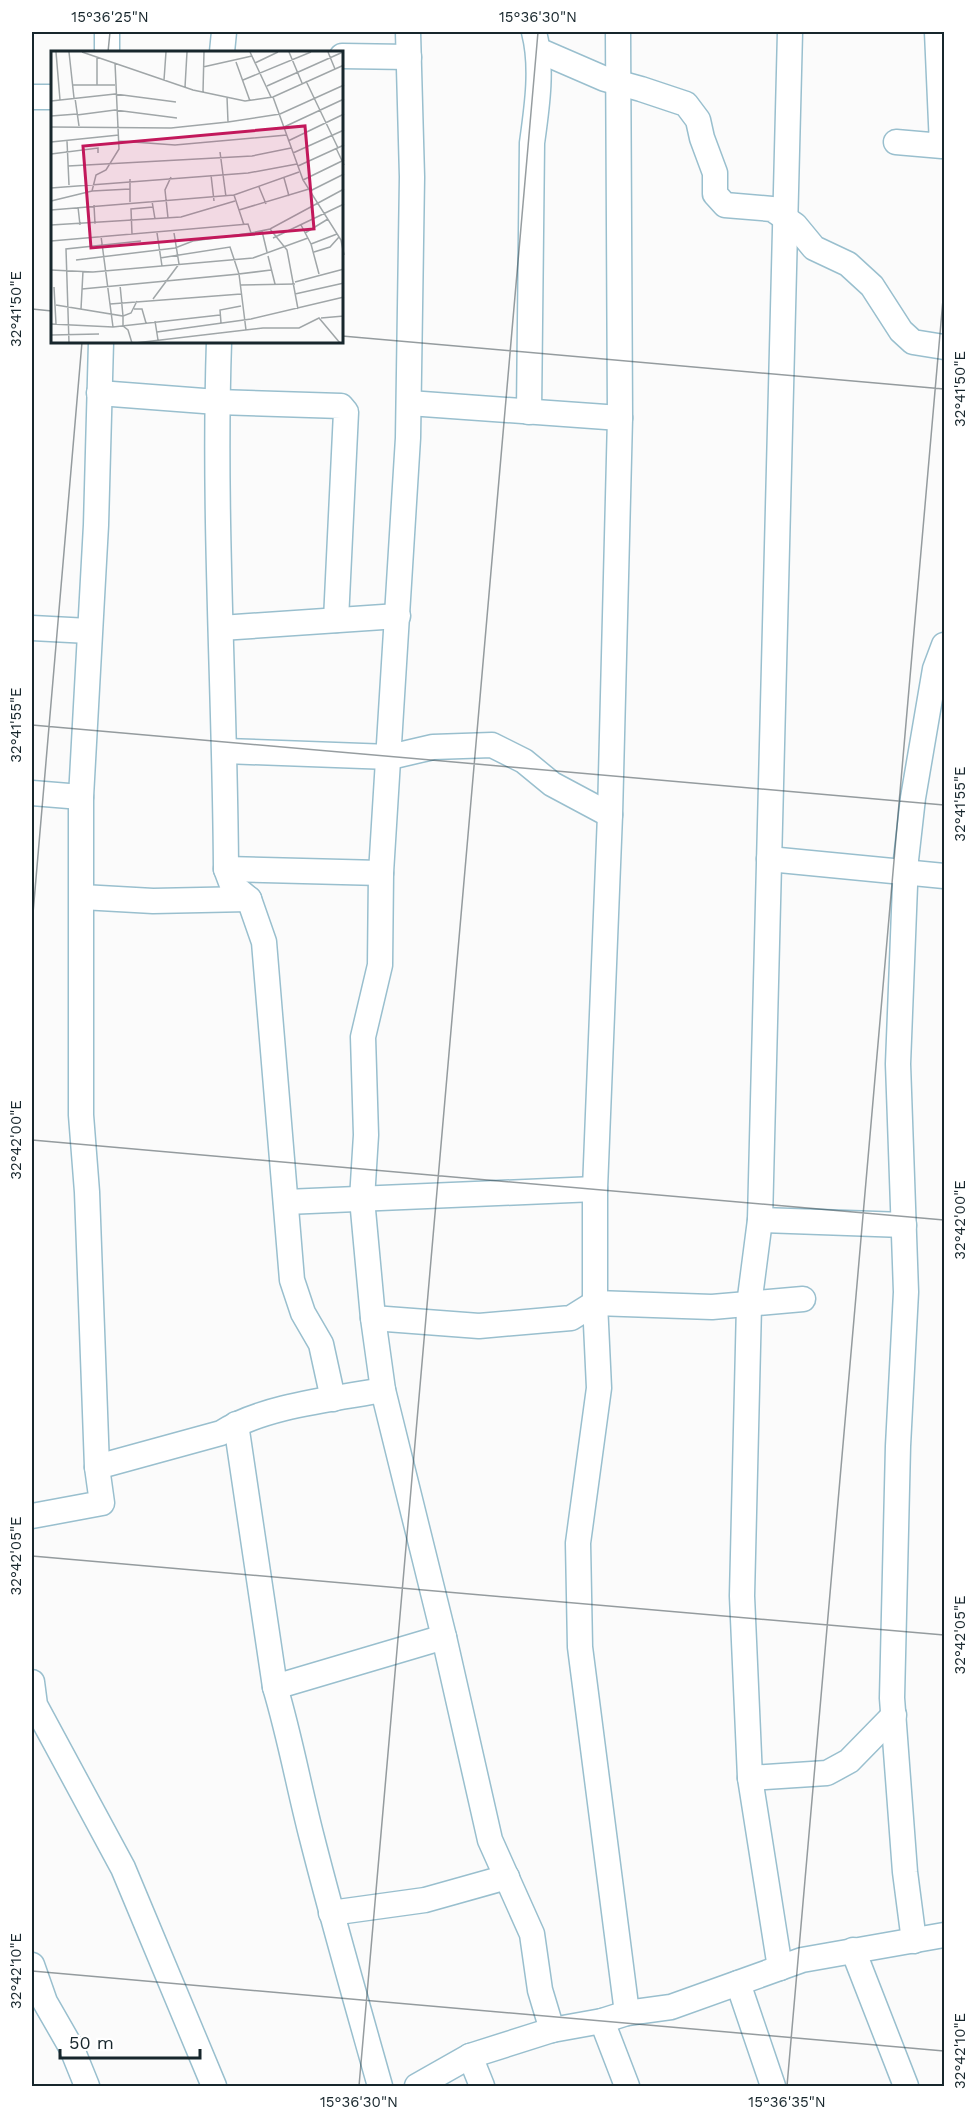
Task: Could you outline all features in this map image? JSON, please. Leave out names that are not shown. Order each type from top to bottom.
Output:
[{"type":"street","points":[[106,32],[107,51]]},
{"type":"street","points":[[222,51],[224,32]]},
{"type":"street","points":[[408,32],[412,177],[409,403],[390,757],[381,873],[380,965],[363,1037],[366,1135],[362,1199],[383,1390],[444,1637],[490,1840],[532,1934],[540,1989],[552,2030]]},
{"type":"street","points":[[618,32],[620,418],[610,815],[595,1189],[595,1303],[599,1388],[578,1543],[580,1647],[627,2013]]},
{"type":"street","points":[[780,1968],[750,1778],[742,1596],[749,1305],[760,1220],[790,32]]},
{"type":"street","points":[[896,142],[942,146],[937,32]]},
{"type":"street","points":[[529,412],[532,143],[536,112],[536,41],[605,79],[641,88],[686,104],[698,120],[715,173],[715,194],[726,205],[772,209],[795,225],[814,248],[848,264],[872,286],[901,331],[913,342],[945,347]]},
{"type":"street","points":[[344,56],[409,57]]},
{"type":"street","points":[[32,97],[51,97]]},
{"type":"street","points":[[32,1516],[102,1503],[97,1467],[87,1192],[81,1115],[81,797],[88,631],[96,525],[101,344]]},
{"type":"street","points":[[219,344],[217,402],[226,869],[232,885],[249,899],[264,942],[292,1280],[303,1313],[321,1344],[333,1399]]},
{"type":"street","points":[[99,393],[217,402],[341,406],[346,412],[336,620]]},
{"type":"street","points":[[409,403],[620,418]]},
{"type":"street","points":[[221,628],[398,616]]},
{"type":"street","points":[[32,628],[88,631]]},
{"type":"street","points":[[914,1941],[905,1872],[892,1698],[898,1446],[906,1292],[898,1064],[905,871],[913,798],[935,669],[945,645]]},
{"type":"street","points":[[225,751],[390,757],[433,747],[492,745],[524,761],[552,784],[610,815]]},
{"type":"street","points":[[32,793],[81,797]]},
{"type":"street","points":[[769,859],[945,876]]},
{"type":"street","points":[[226,869],[381,873]]},
{"type":"street","points":[[82,897],[153,901],[249,899]]},
{"type":"street","points":[[286,1202],[595,1189]]},
{"type":"street","points":[[760,1220],[903,1225]]},
{"type":"street","points":[[374,1318],[479,1326],[571,1318],[595,1303],[712,1307],[803,1299]]},
{"type":"street","points":[[97,1467],[221,1433],[236,1424],[256,1417],[383,1390]]},
{"type":"street","points":[[236,1424],[275,1687],[286,1723],[331,1913],[380,2086]]},
{"type":"street","points":[[275,1687],[444,1637]]},
{"type":"street","points":[[33,1697],[123,1868],[214,2086]]},
{"type":"street","points":[[750,1778],[828,1773],[849,1761],[894,1715]]},
{"type":"street","points":[[331,1913],[425,1900],[507,1877]]},
{"type":"street","points":[[417,2086],[470,2056],[552,2030],[602,2021],[627,2013],[671,2007],[802,1960],[945,1935]]},
{"type":"street","points":[[853,1950],[906,2086]]},
{"type":"street","points":[[32,1965],[38,2005],[72,2049],[87,2086]]},
{"type":"street","points":[[738,1983],[772,2086]]},
{"type":"street","points":[[602,2021],[627,2086]]},
{"type":"street","points":[[470,2056],[482,2086]]}]
